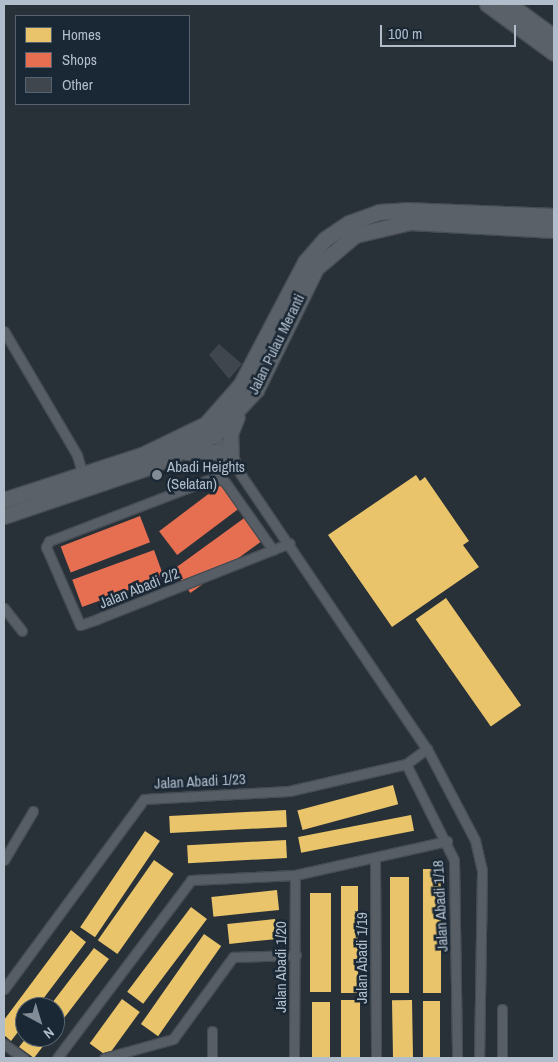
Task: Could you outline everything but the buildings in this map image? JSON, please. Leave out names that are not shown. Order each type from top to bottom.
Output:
[{"type":"main road","points":[[487,4],[554,53]]},
{"type":"main road","points":[[509,4],[554,37]]},
{"type":"main road","name":"Jalan Pulau Meranti","points":[[4,500],[142,455],[210,429],[241,384],[305,262],[325,240],[349,223],[379,212],[406,210],[554,216]]},
{"type":"main road","name":"Jalan Pulau Meranti","points":[[4,516],[180,454],[210,429],[242,410],[265,374],[316,268],[354,235],[410,222],[554,230]]},
{"type":"main road","points":[[180,454],[201,450],[231,459],[230,434],[242,410]]},
{"type":"street","points":[[4,331],[77,455],[82,473]]},
{"type":"street","points":[[210,429],[290,543],[427,749],[480,856],[480,1058]]},
{"type":"street","name":"Jalan Abadi 2/2","points":[[273,550],[225,482],[216,477],[47,544],[80,625],[273,550],[290,543]]},
{"type":"street","points":[[4,608],[22,632]]},
{"type":"street","name":"Jalan Abadi 1/23","points":[[4,989],[144,799],[289,791],[406,764],[427,749]]},
{"type":"street","name":"Jalan Abadi 1/18","points":[[406,764],[447,841],[454,860],[457,1058]]},
{"type":"street","points":[[4,860],[33,811]]},
{"type":"street","points":[[57,1058],[191,880],[294,875],[447,841]]},
{"type":"street","name":"Jalan Abadi 1/19","points":[[376,858],[376,1058]]},
{"type":"street","name":"Jalan Abadi 1/20","points":[[294,875],[296,954],[294,1058]]},
{"type":"street","points":[[104,1058],[173,1039],[233,957],[296,954]]},
{"type":"street","points":[[502,1008],[502,1058]]},
{"type":"street","points":[[212,1031],[212,1058]]},
{"type":"street","points":[[4,1044],[23,1058]]},
{"type":"place","name":"Abadi Heights (Selatan)","points":[[157,475]]}]
